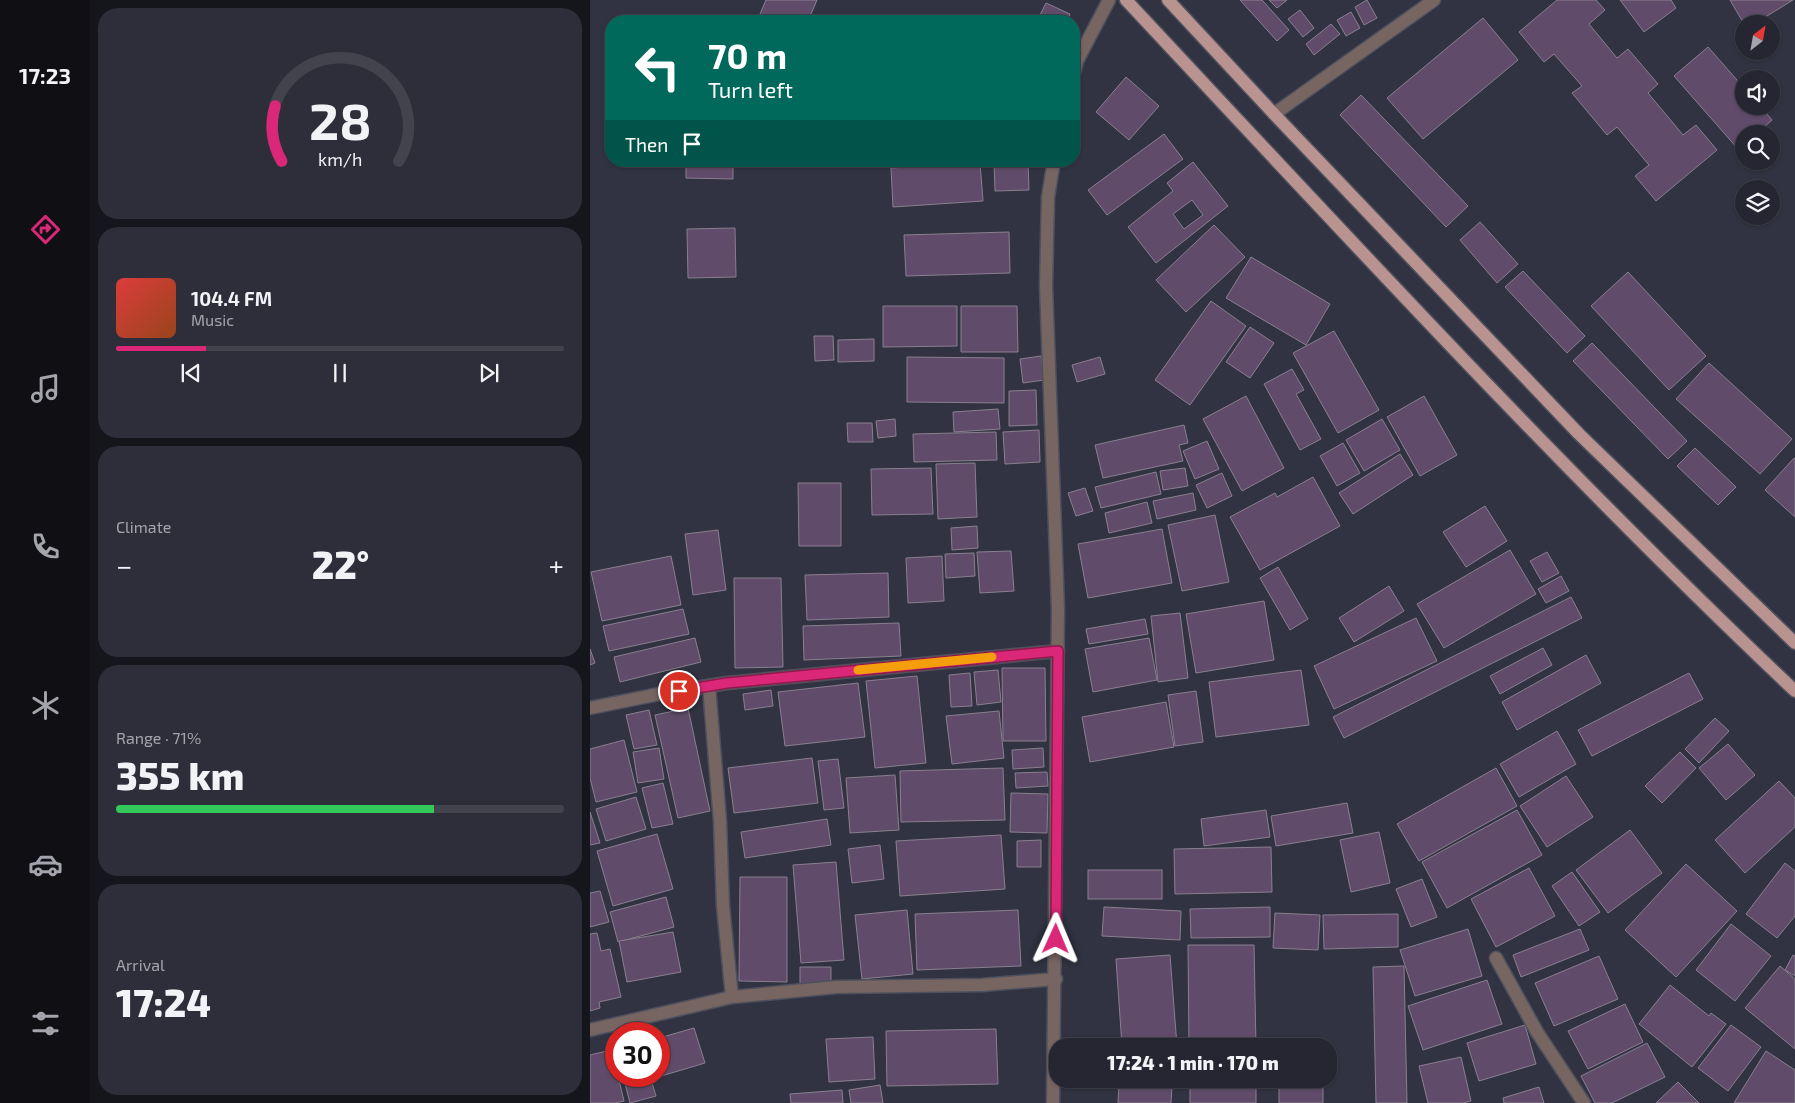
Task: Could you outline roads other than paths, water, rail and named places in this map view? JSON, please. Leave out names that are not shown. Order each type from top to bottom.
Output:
[{"type":"main road","points":[[1126,0],[1498,395],[1722,622],[1795,691]]},
{"type":"main road","points":[[1168,0],[1579,434],[1795,643]]},
{"type":"street","points":[[1080,55],[1109,0]]},
{"type":"street","points":[[1274,114],[1434,0]]},
{"type":"street","points":[[1053,167],[1048,197],[1046,286],[1058,609],[1054,1103]]},
{"type":"street","points":[[590,708],[709,686],[1058,651]]},
{"type":"street","points":[[709,686],[720,821],[723,906],[732,997]]},
{"type":"street","points":[[1496,958],[1538,1032],[1584,1103]]},
{"type":"street","points":[[590,1030],[732,997],[836,987],[982,984],[1056,978]]}]
